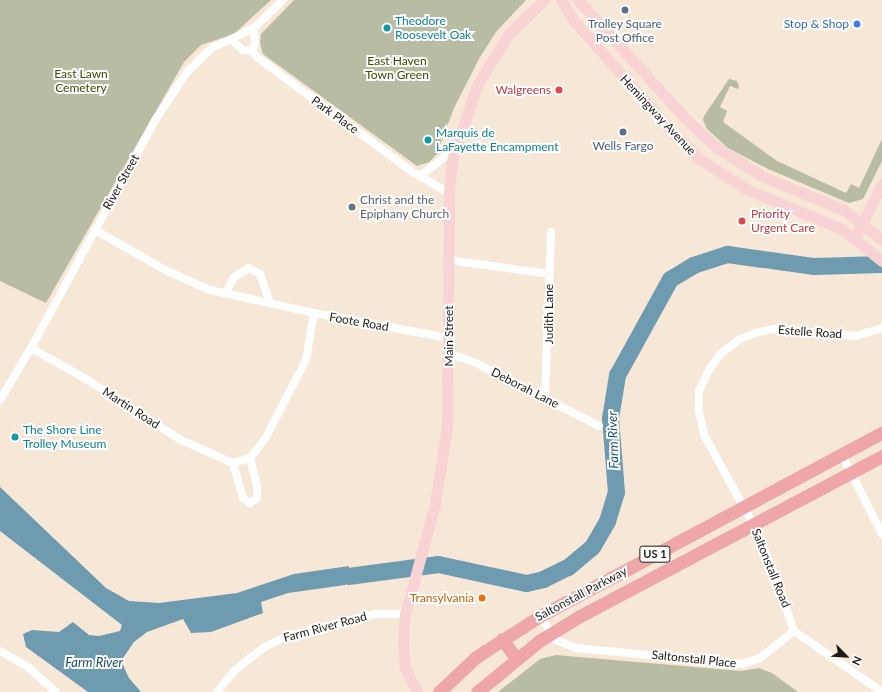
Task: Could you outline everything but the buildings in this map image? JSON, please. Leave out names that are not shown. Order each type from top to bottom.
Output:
[{"type":"main road","name":"Main Street","points":[[416,692],[405,667],[403,641],[405,614],[435,504],[444,449],[449,396],[449,193],[455,149],[477,85],[508,35],[544,0]]},
{"type":"main road","name":"Hemingway Avenue","points":[[561,0],[574,21],[672,132],[700,159],[732,181],[832,224],[855,238],[880,260]]},
{"type":"main road","name":"Hemingway Avenue","points":[[578,0],[685,118],[715,146],[749,169],[832,203],[864,223],[882,240]]},
{"type":"main road","points":[[672,132],[685,118]]},
{"type":"main road","points":[[855,238],[864,223],[882,184]]},
{"type":"main road","name":"Saltonstall Parkway","points":[[438,692],[476,657],[540,616],[882,433]]},
{"type":"main road","name":"Saltonstall Parkway","points":[[477,692],[516,658],[550,633],[753,524],[852,474],[882,456]]},
{"type":"main road","points":[[502,639],[516,658]]},
{"type":"street","name":"River Street","points":[[0,400],[31,348],[156,119],[187,72],[212,48],[232,40],[254,28],[283,0]]},
{"type":"street","points":[[252,51],[255,44],[254,28]]},
{"type":"street","name":"Park Place","points":[[232,40],[243,50],[252,51],[306,95],[420,176],[449,193]]},
{"type":"street","points":[[420,176],[455,149]]},
{"type":"street","name":"Foote Road","points":[[95,230],[165,270],[210,290],[314,314],[449,338]]},
{"type":"street","name":"Judith Lane","points":[[545,397],[550,324],[549,274],[551,232]]},
{"type":"street","points":[[449,260],[549,274]]},
{"type":"street","points":[[226,293],[234,278],[249,268],[260,274],[270,303]]},
{"type":"street","points":[[250,458],[257,487],[256,498],[250,503],[243,498],[233,463],[250,458],[265,439],[297,381],[306,360],[314,314]]},
{"type":"street","name":"Estelle Road","points":[[742,507],[704,435],[699,412],[699,391],[709,370],[720,354],[740,339],[758,332],[775,329],[856,336],[882,328]]},
{"type":"street","name":"Martin Road","points":[[31,348],[86,379],[181,440],[233,463]]},
{"type":"street","name":"Deborah Lane","points":[[449,353],[476,363],[599,426]]},
{"type":"street","points":[[842,455],[882,534]]},
{"type":"street","name":"Saltonstall Road","points":[[742,507],[753,524],[775,575],[794,631]]},
{"type":"street","name":"Farm River Road","points":[[217,692],[234,671],[275,641],[375,614],[405,614]]},
{"type":"street","name":"Saltonstall Place","points":[[540,616],[556,640],[571,646],[742,664],[760,658],[794,631]]},
{"type":"street","points":[[794,631],[882,692]]},
{"type":"street","points":[[0,651],[29,668],[56,692]]},
{"type":"green space","name":"East Lawn Cemetery","points":[[0,0],[271,0],[234,34],[201,45],[184,62],[46,303],[0,281]]},
{"type":"green space","name":"East Haven Town Green","points":[[294,0],[526,0],[496,32],[480,57],[454,108],[437,154],[429,162],[417,166],[263,54],[260,43],[261,34]]},
{"type":"green space","points":[[729,79],[737,81],[739,86],[738,89],[730,86],[720,107],[727,111],[723,122],[777,161],[846,193],[851,184],[859,188],[882,139],[882,161],[863,199],[849,203],[768,169],[728,148],[707,129],[703,120],[704,116]]},
{"type":"green space","points":[[556,655],[741,671],[759,668],[772,673],[798,692],[498,692],[540,659]]},
{"type":"water","name":"Farm River","points":[[0,487],[106,588],[129,601],[159,603],[237,593],[294,574],[349,566],[345,585],[288,593],[261,602],[263,613],[211,632],[191,633],[183,619],[147,632],[134,642],[121,661],[129,678],[141,692],[88,692],[26,647],[23,634],[32,630],[59,632],[73,622],[89,635],[99,636],[120,631],[122,625],[0,531]]},
{"type":"waterway","name":"Farm River","points":[[348,576],[438,564],[526,583],[543,579],[568,567],[592,547],[607,521],[616,492],[610,418],[617,375],[670,279],[693,265],[727,254],[814,266],[882,264]]},
{"type":"place","name":"Trolley Square Post Office","points":[[625,10]]},
{"type":"place","name":"Stop & Shop","points":[[857,24]]},
{"type":"place","name":"Theodore Roosevelt Oak","points":[[387,28]]},
{"type":"place","name":"Walgreens","points":[[559,90]]},
{"type":"place","name":"Wells Fargo","points":[[623,132]]},
{"type":"place","name":"Marquis de LaFayette Encampment","points":[[428,140]]},
{"type":"place","name":"Christ and the Epiphany Church","points":[[352,207]]},
{"type":"place","name":"Priority Urgent Care","points":[[742,221]]},
{"type":"place","name":"The Shore Line Trolley Museum","points":[[15,437]]},
{"type":"place","name":"Transylvania","points":[[482,598]]}]
